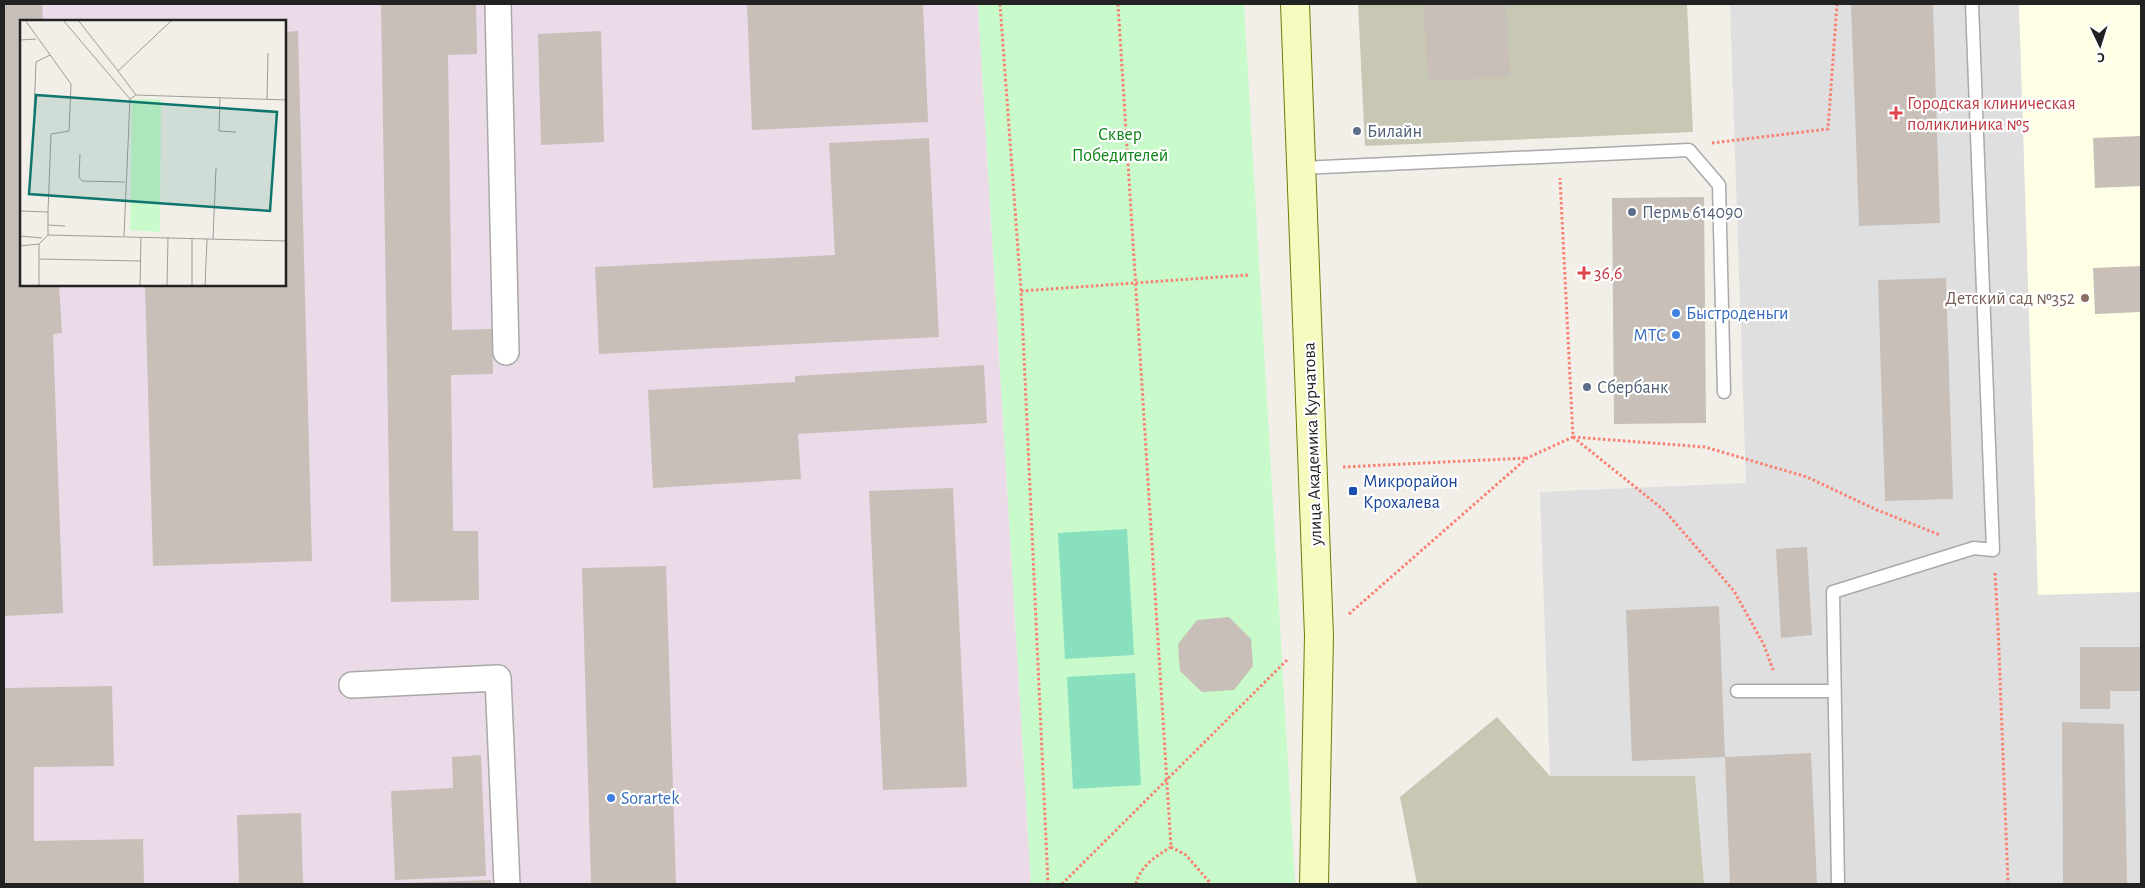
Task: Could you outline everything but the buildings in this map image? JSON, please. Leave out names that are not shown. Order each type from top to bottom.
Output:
[{"type":"street","points":[[498,4],[506,352]]},
{"type":"street","name":"улица Академика Курчатова","points":[[1295,4],[1319,636],[1314,884]]},
{"type":"street","points":[[352,685],[498,678],[507,884]]},
{"type":"lane","points":[[1838,884],[1832,592],[1974,548],[1993,550],[1972,4]]},
{"type":"lane","points":[[1301,168],[1689,150],[1719,186],[1724,392]]},
{"type":"lane","points":[[1737,692],[1833,691]]},
{"type":"path","points":[[1000,4],[1021,291],[1048,884]]},
{"type":"path","points":[[1118,4],[1171,847]]},
{"type":"path","points":[[1709,143],[1828,129],[1837,4]]},
{"type":"path","points":[[1560,156],[1573,437],[1665,511],[1734,591],[1764,645],[1780,692]]},
{"type":"path","points":[[1021,291],[1248,275]]},
{"type":"path","points":[[1345,617],[1527,458],[1573,437],[1705,447],[1807,476],[1877,510],[1974,548]]},
{"type":"path","points":[[1345,466],[1527,458]]},
{"type":"path","points":[[1993,550],[1998,626],[2008,884]]},
{"type":"path","points":[[1062,884],[1289,658]]},
{"type":"path","points":[[1136,884],[1138,875],[1153,858],[1171,847]]},
{"type":"path","points":[[1171,847],[1186,855],[1211,884]]},
{"type":"shaded area","points":[[4,4],[978,4],[1031,884],[4,884]]},
{"type":"shaded area","points":[[1358,4],[1687,4],[1693,132],[1365,146]]},
{"type":"shaded area","points":[[1730,4],[2141,4],[2141,884],[1704,884],[1695,776],[1550,776],[1540,492],[1746,483]]},
{"type":"shaded area","name":"Детский сад №352","points":[[2019,4],[2141,4],[2141,592],[2038,595]]},
{"type":"shaded area","points":[[1497,717],[1550,776],[1695,776],[1704,884],[1417,884],[1400,797]]},
{"type":"green space","name":"Сквер Победителей","points":[[978,4],[1244,4],[1295,884],[1031,884]]},
{"type":"green space","points":[[1127,529],[1134,655],[1065,659],[1058,533]]},
{"type":"green space","points":[[1135,673],[1141,785],[1073,789],[1067,677]]},
{"type":"place","name":"Городская клиническая поликлиника №5","points":[[1896,113]]},
{"type":"place","name":"Билайн","points":[[1357,131]]},
{"type":"place","name":"Пермь 614090","points":[[1632,212]]},
{"type":"place","name":"36,6","points":[[1584,273]]},
{"type":"place","name":"Детский сад №352","points":[[2085,298]]},
{"type":"place","name":"Быстроденьги","points":[[1676,313]]},
{"type":"place","name":"МТС","points":[[1676,335]]},
{"type":"place","name":"Сбербанк","points":[[1587,387]]},
{"type":"place","name":"Микрорайон Крохалева","points":[[1353,491]]},
{"type":"place","name":"Sorartek","points":[[611,798]]}]
